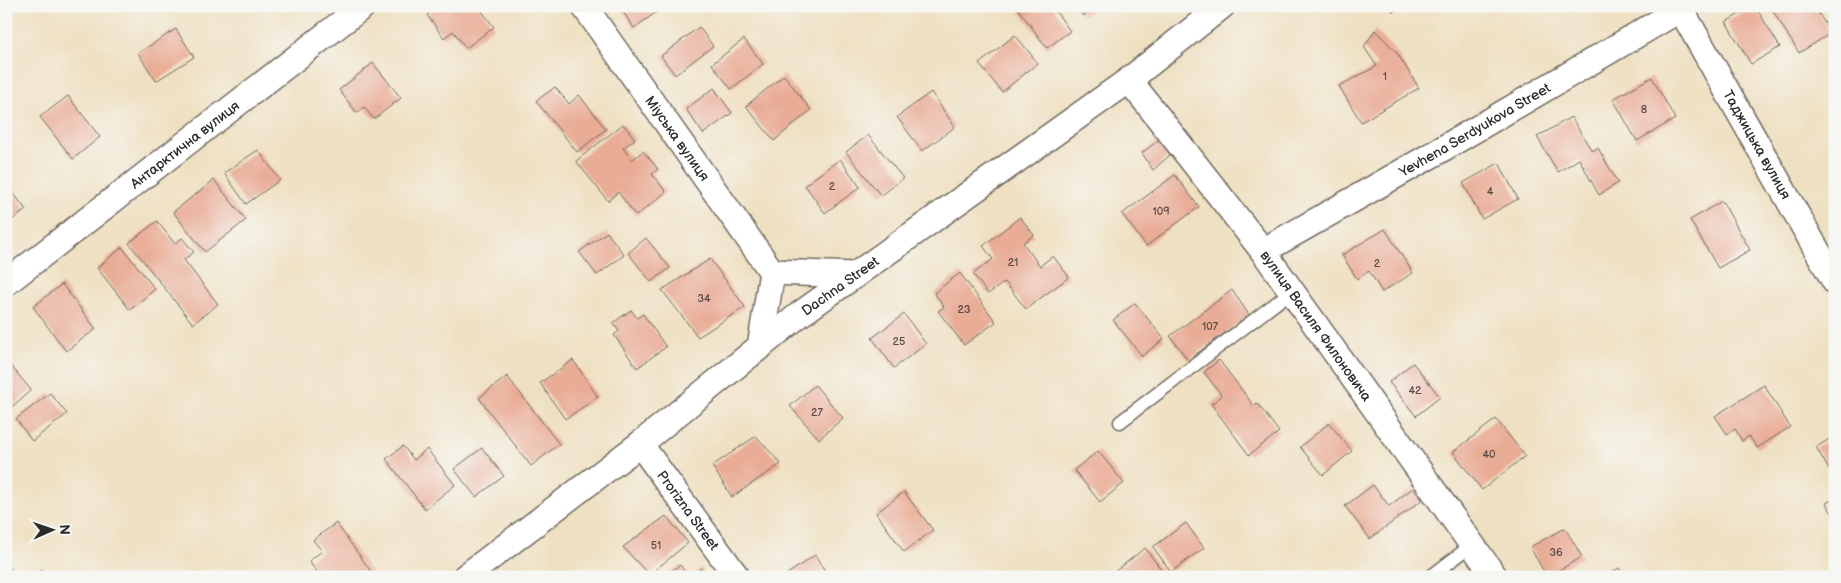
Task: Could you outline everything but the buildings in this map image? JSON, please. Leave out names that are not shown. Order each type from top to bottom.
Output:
[{"type":"street","name":"Антарктична вулиця","points":[[6,283],[363,6]]},
{"type":"street","name":"Міуська вулиця","points":[[584,6],[772,272]]},
{"type":"street","name":"Dachna Street","points":[[465,577],[640,444],[799,315],[1129,80],[1222,6]]},
{"type":"street","name":"Yevhena Serdyukova Street","points":[[1263,251],[1437,152],[1682,7]]},
{"type":"street","name":"Таджицька вулиця","points":[[1682,7],[1835,282]]},
{"type":"street","name":"вулиця Василя Филоновича","points":[[1129,80],[1263,251],[1495,577]]},
{"type":"street","points":[[760,347],[772,272],[855,275]]},
{"type":"street","name":"Prorizna Street","points":[[640,444],[737,577]]},
{"type":"lane","points":[[1120,422],[1292,291]]},
{"type":"lane","points":[[1430,577],[1472,545]]}]
